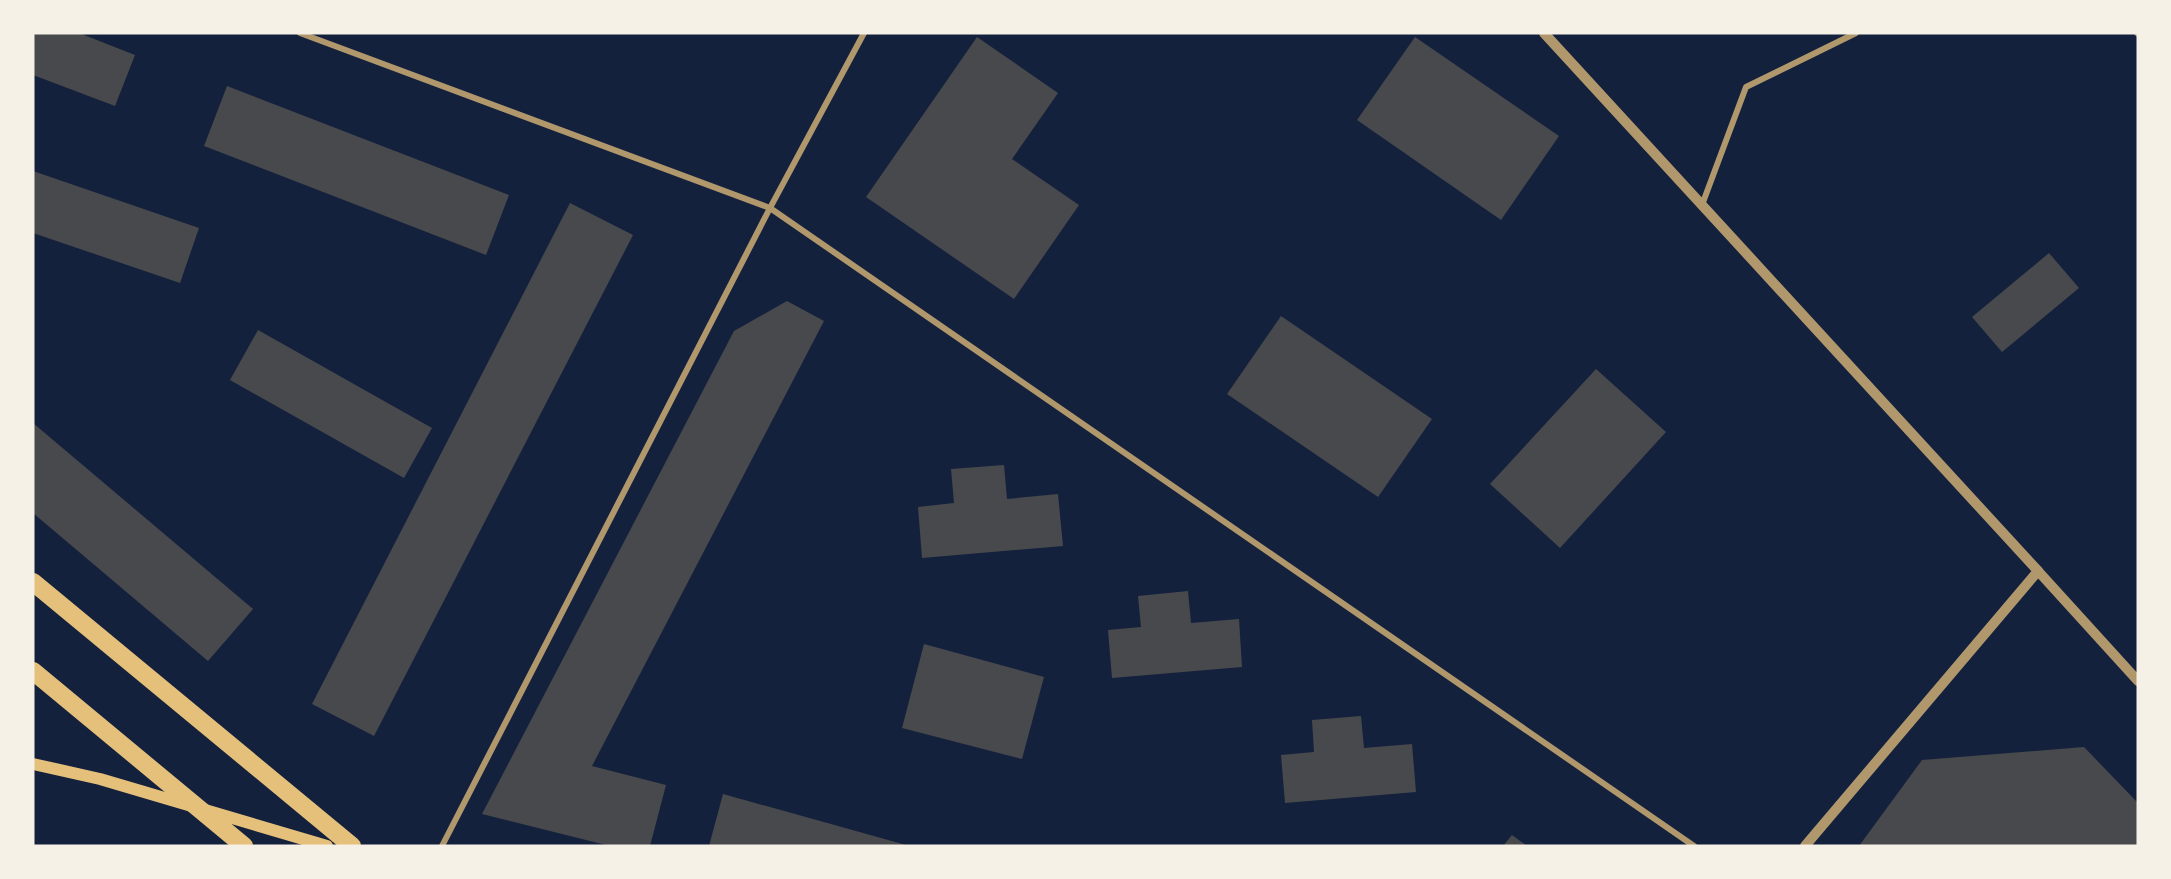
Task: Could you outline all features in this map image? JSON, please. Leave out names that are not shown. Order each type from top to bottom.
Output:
[{"type":"highway","points":[[33,582],[352,846]]},
{"type":"highway","points":[[33,671],[244,846]]},
{"type":"main road","points":[[33,764],[100,779],[327,846]]},
{"type":"street","points":[[300,33],[770,208],[1694,846]]},
{"type":"street","points":[[442,846],[770,208],[864,33]]},
{"type":"street","points":[[1544,33],[2138,681]]},
{"type":"street","points":[[1702,205],[1746,87],[1856,33]]},
{"type":"street","points":[[1806,846],[2038,571]]},
{"type":"building","points":[[33,33],[79,33],[135,55],[115,106],[33,75]]},
{"type":"building","points":[[977,37],[1058,93],[1012,159],[1079,205],[1014,299],[866,197]]},
{"type":"building","points":[[1415,37],[1559,136],[1501,220],[1357,120]]},
{"type":"building","points":[[227,86],[509,195],[486,255],[204,146]]},
{"type":"building","points":[[33,171],[199,228],[180,283],[33,233]]},
{"type":"building","points":[[570,203],[633,235],[374,736],[312,704]]},
{"type":"building","points":[[2049,253],[2079,288],[2002,352],[1972,317]]},
{"type":"building","points":[[787,301],[824,321],[592,766],[666,785],[650,846],[610,846],[482,814],[734,331]]},
{"type":"building","points":[[1281,316],[1432,419],[1378,497],[1227,394]]},
{"type":"building","points":[[258,330],[432,428],[404,478],[230,380]]},
{"type":"building","points":[[1596,369],[1666,432],[1560,548],[1490,484]]},
{"type":"building","points":[[33,423],[253,609],[208,661],[33,513]]},
{"type":"building","points":[[1004,465],[1007,499],[1058,494],[1063,546],[922,558],[918,507],[954,503],[951,469]]},
{"type":"building","points":[[1188,591],[1191,623],[1239,619],[1242,667],[1112,678],[1108,630],[1141,627],[1138,596]]},
{"type":"building","points":[[924,644],[1044,677],[1022,759],[902,728]]},
{"type":"building","points":[[1361,716],[1364,748],[1412,744],[1416,792],[1285,803],[1281,755],[1314,752],[1312,720]]},
{"type":"building","points":[[2084,747],[2138,803],[2138,846],[1859,846],[1922,760]]},
{"type":"building","points":[[723,794],[906,845],[906,846],[709,846]]},
{"type":"building","points":[[1512,835],[1527,846],[1503,846]]}]
